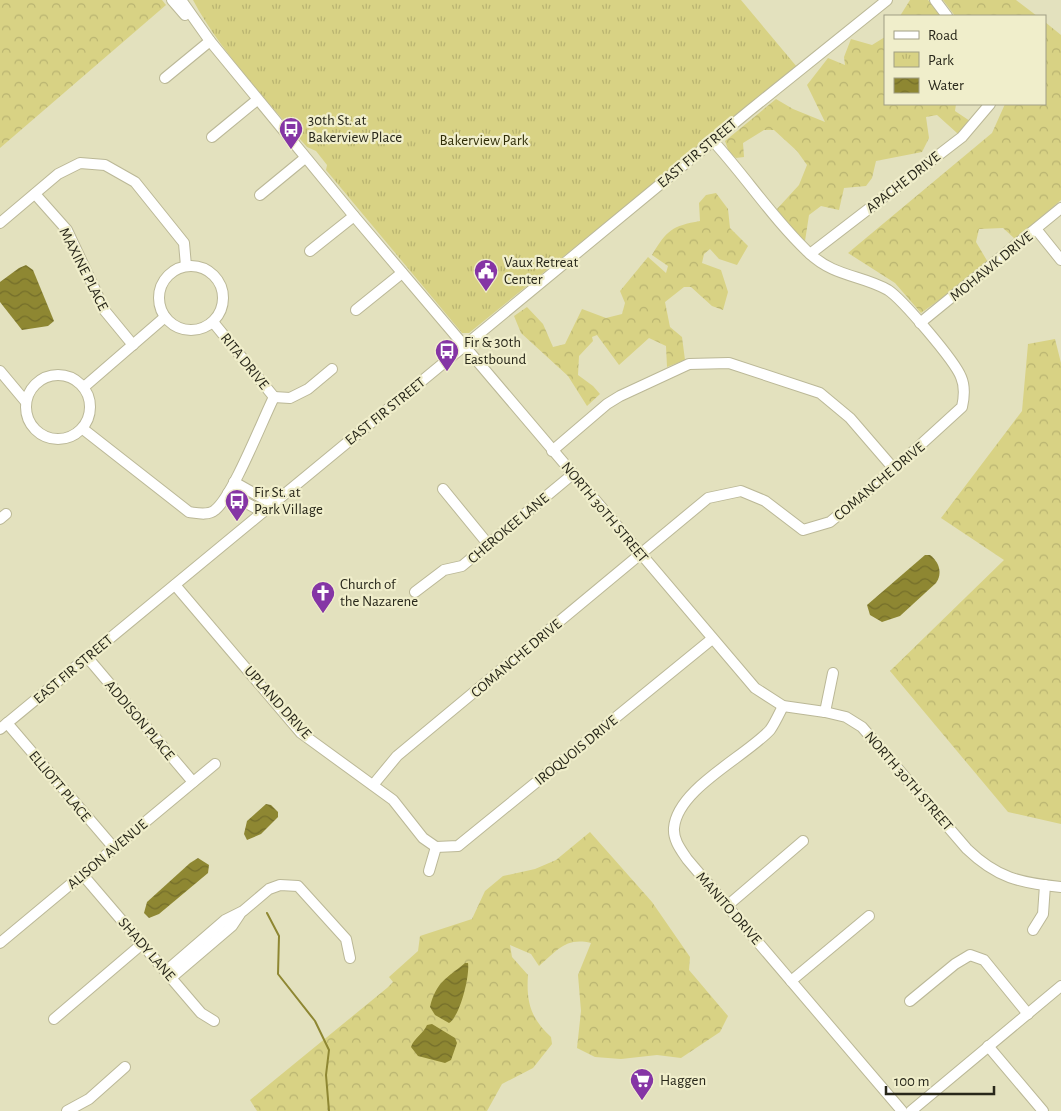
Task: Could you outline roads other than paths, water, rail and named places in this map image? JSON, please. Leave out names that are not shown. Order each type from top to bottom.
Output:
[{"type":"street","name":"NORTH 30TH STREET","points":[[172,0],[210,41]]},
{"type":"street","name":"NORTH 30TH STREET","points":[[181,0],[210,41],[257,100],[552,451],[755,688],[783,706],[846,717],[862,727],[967,849],[984,866],[1011,879],[1061,887]]},
{"type":"street","name":"EAST FIR STREET","points":[[4,726],[713,141],[887,0]]},
{"type":"street","points":[[935,0],[946,15]]},
{"type":"street","points":[[165,78],[210,41]]},
{"type":"street","points":[[212,137],[257,100]]},
{"type":"street","name":"APACHE DRIVE","points":[[810,254],[962,137],[989,105]]},
{"type":"street","name":"COMANCHE DRIVE","points":[[372,785],[397,756],[708,498],[741,491],[764,501],[803,530],[830,522],[953,418],[962,407],[964,398],[962,377],[920,323],[888,290],[835,271],[810,254],[764,204],[713,141]]},
{"type":"street","points":[[260,195],[306,158]]},
{"type":"street","points":[[0,223],[58,174],[80,163],[105,166],[135,182],[184,243],[186,266]]},
{"type":"street","name":"MAXINE PLACE","points":[[35,194],[67,230],[104,311],[133,345]]},
{"type":"street","name":"MOHAWK DRIVE","points":[[920,323],[1061,208]]},
{"type":"street","points":[[310,251],[354,216]]},
{"type":"street","points":[[1036,228],[1061,260]]},
{"type":"street","points":[[186,266],[206,269],[220,284],[223,304],[213,322],[197,330],[179,328],[165,317],[160,308],[161,286],[171,273],[186,266]]},
{"type":"street","points":[[356,310],[402,273]]},
{"type":"street","points":[[84,387],[165,317]]},
{"type":"street","name":"RITA DRIVE","points":[[83,428],[189,512],[202,514],[214,511],[234,482],[274,397],[213,322]]},
{"type":"street","points":[[552,451],[607,404],[620,396],[689,364],[729,363],[820,393],[850,418],[894,469]]},
{"type":"street","points":[[274,397],[290,398],[308,389],[332,369]]},
{"type":"street","points":[[0,371],[26,402]]},
{"type":"street","points":[[63,375],[75,379],[84,387],[90,401],[90,416],[83,428],[72,437],[58,440],[45,437],[34,428],[27,416],[26,402],[31,391],[39,381],[50,376],[63,375]]},
{"type":"street","name":"CHEROKEE LANE","points":[[415,592],[444,570],[462,566],[572,474]]},
{"type":"street","points":[[234,482],[273,504]]},
{"type":"street","points":[[443,489],[488,544]]},
{"type":"street","points":[[228,492],[263,512]]},
{"type":"street","name":"UPLAND DRIVE","points":[[175,585],[301,733],[393,800],[423,838],[436,847]]},
{"type":"street","name":"IROQUOIS DRIVE","points":[[436,847],[458,846],[712,639]]},
{"type":"street","name":"ADDISON PLACE","points":[[87,657],[193,782]]},
{"type":"street","points":[[825,712],[833,673]]},
{"type":"street","name":"MANITO DRIVE","points":[[783,706],[770,729],[691,795],[678,812],[674,828],[676,842],[686,859],[902,1111]]},
{"type":"street","name":"ELLIOTT PLACE","points":[[4,726],[114,848]]},
{"type":"street","name":"ALISON AVENUE","points":[[0,943],[215,764]]},
{"type":"street","points":[[727,906],[803,841]]},
{"type":"street","points":[[429,871],[436,847]]},
{"type":"street","name":"SHADY LANE","points":[[82,874],[201,1013],[214,1021]]},
{"type":"street","points":[[168,975],[232,926],[243,911],[268,888],[280,885],[298,886],[346,939],[350,958]]},
{"type":"street","points":[[1033,930],[1042,914],[1045,885]]},
{"type":"street","points":[[791,981],[869,916]]},
{"type":"street","points":[[54,1018],[142,944]]},
{"type":"street","points":[[910,1001],[955,964],[970,955],[984,960],[1028,1014]]},
{"type":"street","points":[[915,1110],[988,1046],[1061,986]]},
{"type":"street","points":[[988,1046],[1043,1111]]},
{"type":"street","points":[[66,1111],[89,1099],[125,1067]]},
{"type":"water","points":[[26,265],[33,270],[54,321],[48,326],[22,330],[0,302],[0,282]]},
{"type":"water","points":[[925,555],[930,555],[938,564],[940,572],[936,583],[900,616],[882,622],[870,615],[867,605]]},
{"type":"water","points":[[266,804],[271,805],[278,812],[278,817],[261,834],[247,840],[244,834],[247,821]]},
{"type":"water","points":[[198,858],[209,865],[208,873],[159,914],[149,918],[144,913],[147,902]]},
{"type":"water","points":[[465,963],[468,963],[466,986],[457,1013],[449,1023],[435,1015],[430,1007],[432,999],[439,986]]},
{"type":"water","points":[[432,1024],[455,1038],[457,1043],[451,1060],[445,1063],[418,1056],[411,1047],[427,1025]]},
{"type":"waterway","points":[[267,913],[279,936],[278,974],[315,1021],[329,1050],[326,1075],[329,1111]]},
{"type":"place","name":"30th St. at Bakerview Place","points":[[291,150]]},
{"type":"place","name":"Vaux Retreat Center","points":[[486,292]]},
{"type":"place","name":"Fir & 30th Eastbound","points":[[447,372]]},
{"type":"place","name":"Fir St. at Park Village","points":[[237,522]]},
{"type":"place","name":"Church of the Nazarene","points":[[323,614]]},
{"type":"place","name":"Haggen","points":[[642,1101]]},
{"type":"park label","name":"Bakerview Park","points":[[484,140]]}]
